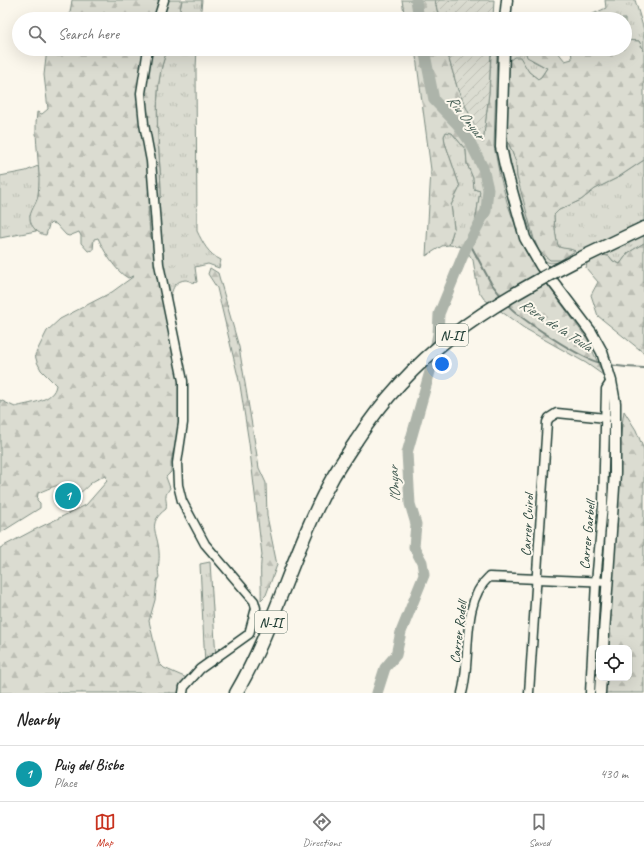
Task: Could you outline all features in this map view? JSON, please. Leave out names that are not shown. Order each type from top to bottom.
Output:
[{"type":"highway","name":"N-II","points":[[236,693],[260,648],[313,519],[332,478],[356,441],[398,386],[443,342],[498,302],[575,261],[644,228]]},
{"type":"main road","points":[[506,12],[507,0]]},
{"type":"main road","points":[[504,56],[501,147],[526,238],[541,266],[591,332],[602,352],[611,381],[615,403],[616,430],[603,645]]},
{"type":"main road","points":[[600,693],[601,681]]},
{"type":"street","points":[[160,12],[164,0]]},
{"type":"street","points":[[147,56],[141,93],[144,124],[151,161],[158,264],[183,381],[183,423],[177,463],[178,485],[182,501],[205,544],[254,601],[256,608],[249,634],[200,669],[184,687],[183,693]]},
{"type":"street","name":"Carrer Garbell","points":[[590,693],[596,582],[603,505],[606,389],[611,381]]},
{"type":"street","name":"Carrer Cuirol","points":[[529,693],[547,422],[549,418],[557,413],[606,418]]},
{"type":"street","name":"Carrer Rodell","points":[[462,693],[467,666],[473,600],[482,584],[489,577],[608,582]]},
{"type":"green space","points":[[72,0],[182,0],[179,12],[70,12]]},
{"type":"green space","points":[[182,0],[202,0],[201,12],[179,12]]},
{"type":"green space","points":[[402,0],[435,0],[438,12],[404,12]]},
{"type":"green space","points":[[435,0],[494,0],[493,12],[438,12]]},
{"type":"green space","points":[[605,0],[635,0],[644,30],[644,51],[639,41],[632,40],[632,12],[597,12],[606,8]]},
{"type":"green space","points":[[632,40],[639,41],[644,51],[644,160],[617,178],[595,189],[581,200],[559,210],[554,215],[556,237],[559,247],[575,251],[561,260],[550,260],[539,251],[534,239],[517,177],[516,162],[507,139],[509,61],[514,57],[520,57],[529,72],[538,79],[547,68],[527,56],[561,56],[565,61],[572,59],[572,56],[632,56]]},
{"type":"green space","points":[[46,56],[165,56],[162,65],[157,102],[161,197],[148,207],[150,234],[159,264],[181,365],[181,433],[173,452],[171,472],[166,477],[170,488],[166,497],[166,509],[156,519],[155,524],[159,552],[159,577],[149,621],[159,663],[164,668],[189,679],[183,693],[0,693],[0,548],[86,505],[107,481],[106,476],[97,479],[80,493],[76,485],[66,484],[38,493],[37,500],[40,503],[40,508],[0,533],[0,400],[15,407],[40,401],[51,395],[56,385],[41,370],[35,355],[47,331],[60,319],[112,292],[134,276],[128,278],[114,266],[98,238],[94,239],[93,250],[88,251],[81,243],[81,236],[79,232],[69,236],[66,235],[56,224],[51,223],[46,235],[43,235],[35,230],[30,222],[30,216],[38,196],[39,186],[36,133],[37,112],[42,114],[48,109],[44,75]]},
{"type":"green space","points":[[165,56],[197,56],[197,231],[209,251],[216,258],[221,260],[219,268],[208,264],[195,267],[197,282],[194,283],[185,280],[176,284],[172,292],[168,310],[150,234],[148,207],[161,197],[157,102],[162,65]]},
{"type":"green space","points":[[416,56],[448,56],[458,90],[483,142],[489,93],[491,56],[497,56],[494,146],[507,202],[523,247],[538,272],[588,340],[603,375],[586,363],[524,328],[484,299],[478,290],[473,260],[464,247],[475,224],[480,191],[474,189],[473,178],[467,164],[466,150],[452,133],[446,132],[444,136],[460,187],[451,205],[454,228],[449,245],[442,246],[426,256],[431,170]]},
{"type":"green space","points":[[448,56],[491,56],[489,93],[483,143],[458,90]]},
{"type":"green space","points":[[508,56],[529,56],[533,61],[547,68],[538,79],[529,72],[522,62],[509,71],[507,139],[516,162],[517,177],[539,251],[561,259],[575,251],[559,247],[556,237],[554,215],[559,210],[581,200],[595,189],[617,178],[644,160],[644,222],[561,262],[550,263],[543,260],[534,241],[516,186],[506,142]]},
{"type":"green space","points":[[446,132],[452,133],[466,150],[467,164],[473,178],[474,189],[480,191],[475,224],[464,247],[449,245],[454,228],[451,205],[460,187],[445,143],[444,136]]},
{"type":"green space","points":[[38,166],[40,175],[38,197],[30,216],[31,222],[36,231],[0,238],[0,176],[26,171]]},
{"type":"green space","points":[[644,234],[644,243],[628,253],[620,264],[613,261],[609,256],[601,255]]},
{"type":"green space","points":[[644,243],[644,353],[598,316],[591,295],[598,282],[586,268],[587,263],[601,255],[609,256],[613,261],[620,264],[628,253]]},
{"type":"green space","points":[[210,268],[218,273],[239,347],[259,468],[266,483],[267,516],[277,565],[266,595],[261,600],[262,555],[249,443],[240,385],[217,288],[208,274]]},
{"type":"green space","points":[[624,411],[636,430],[644,450],[644,693],[601,693],[602,681],[632,681],[632,645],[604,645],[615,473]]},
{"type":"green space","points":[[210,562],[216,658],[205,665],[200,564]]},
{"type":"waterway","name":"Riu Onyar","points":[[416,0],[418,12]]},
{"type":"waterway","name":"l'Onyar","points":[[377,693],[385,668],[396,655],[401,632],[424,575],[422,562],[414,547],[416,524],[410,504],[407,453],[431,368],[438,334],[439,314],[466,248],[486,211],[488,189],[483,168],[470,142],[458,125],[434,100],[425,56]]},
{"type":"waterway","name":"Riera de la Teula","points":[[469,242],[491,283],[501,296]]},
{"type":"waterway","name":"Riera de la Teula","points":[[506,303],[523,318],[551,338],[566,347],[601,363]]},
{"type":"waterway","name":"Riera de la Teula","points":[[609,365],[644,368]]},
{"type":"place","name":"Puig del Bisbe","points":[[68,496]]}]
